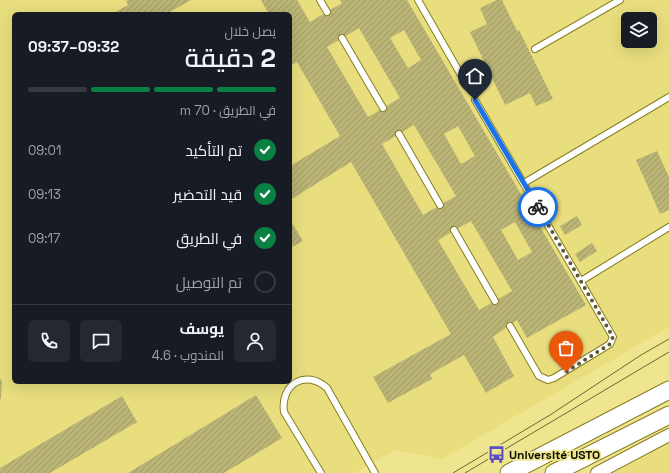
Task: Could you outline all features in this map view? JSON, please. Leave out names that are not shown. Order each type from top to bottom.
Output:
[{"type":"main road","points":[[509,473],[669,390]]},
{"type":"main road","points":[[554,473],[669,415]]},
{"type":"street","points":[[597,473],[669,435]]},
{"type":"lane","points":[[320,0],[327,12]]},
{"type":"lane","points":[[418,0],[462,75]]},
{"type":"lane","points":[[535,49],[620,0]]},
{"type":"lane","points":[[342,38],[383,108]]},
{"type":"lane","points":[[524,183],[669,97]]},
{"type":"lane","points":[[475,100],[612,333],[612,341],[610,344],[554,378],[548,380],[539,376],[510,326]]},
{"type":"lane","points":[[398,134],[440,205]]},
{"type":"lane","points":[[581,281],[669,227]]},
{"type":"lane","points":[[454,230],[495,301]]},
{"type":"lane","points":[[321,473],[284,412],[284,397],[288,390],[293,384],[307,379],[322,383],[327,388],[375,473]]},
{"type":"shaded area","points":[[0,0],[669,0],[669,327],[442,459],[395,450],[355,473],[0,473]]},
{"type":"shaded area","points":[[669,443],[669,473],[614,473]]},
{"type":"building","points":[[191,0],[170,12],[116,12],[128,5],[126,1]]},
{"type":"building","points":[[261,0],[297,0],[310,22],[342,3],[340,0],[407,0],[586,305],[527,338],[517,320],[493,337],[514,376],[486,393],[464,355],[430,374],[432,379],[388,403],[373,377],[451,334],[351,162],[292,199],[292,165],[340,136],[297,62],[292,65],[292,12],[268,12]],"holes":[[[359,28],[400,98],[368,117],[327,47]],[[404,30],[421,60],[408,68],[390,38]],[[414,125],[456,196],[423,215],[382,144]],[[458,126],[475,156],[461,164],[444,134]],[[471,221],[512,291],[479,310],[438,240]],[[515,222],[532,252],[518,260],[501,230]]]},
{"type":"building","points":[[497,0],[502,0],[517,31],[519,30],[553,99],[536,106],[530,93],[505,105],[470,32],[487,24],[480,8]]},
{"type":"building","points":[[657,151],[669,177],[669,210],[660,214],[636,160]]},
{"type":"building","points":[[577,216],[582,225],[565,235],[560,226]]},
{"type":"building","points":[[292,223],[303,241],[292,247]]},
{"type":"building","points":[[592,243],[597,251],[580,262],[575,254]]},
{"type":"building","points":[[0,378],[2,382],[0,401]]},
{"type":"building","points":[[256,395],[282,438],[224,473],[128,473]]},
{"type":"building","points":[[122,396],[137,422],[50,473],[0,473],[0,468]]},
{"type":"tram line","points":[[453,473],[550,415],[641,355],[669,339]]},
{"type":"tram line","points":[[465,473],[669,352]]},
{"type":"way so far","points":[[538,207],[613,337],[610,344],[566,372]]},
{"type":"place","name":"Université USTO","points":[[496,455]]},
{"type":"route","points":[[475,100],[538,207]]}]
